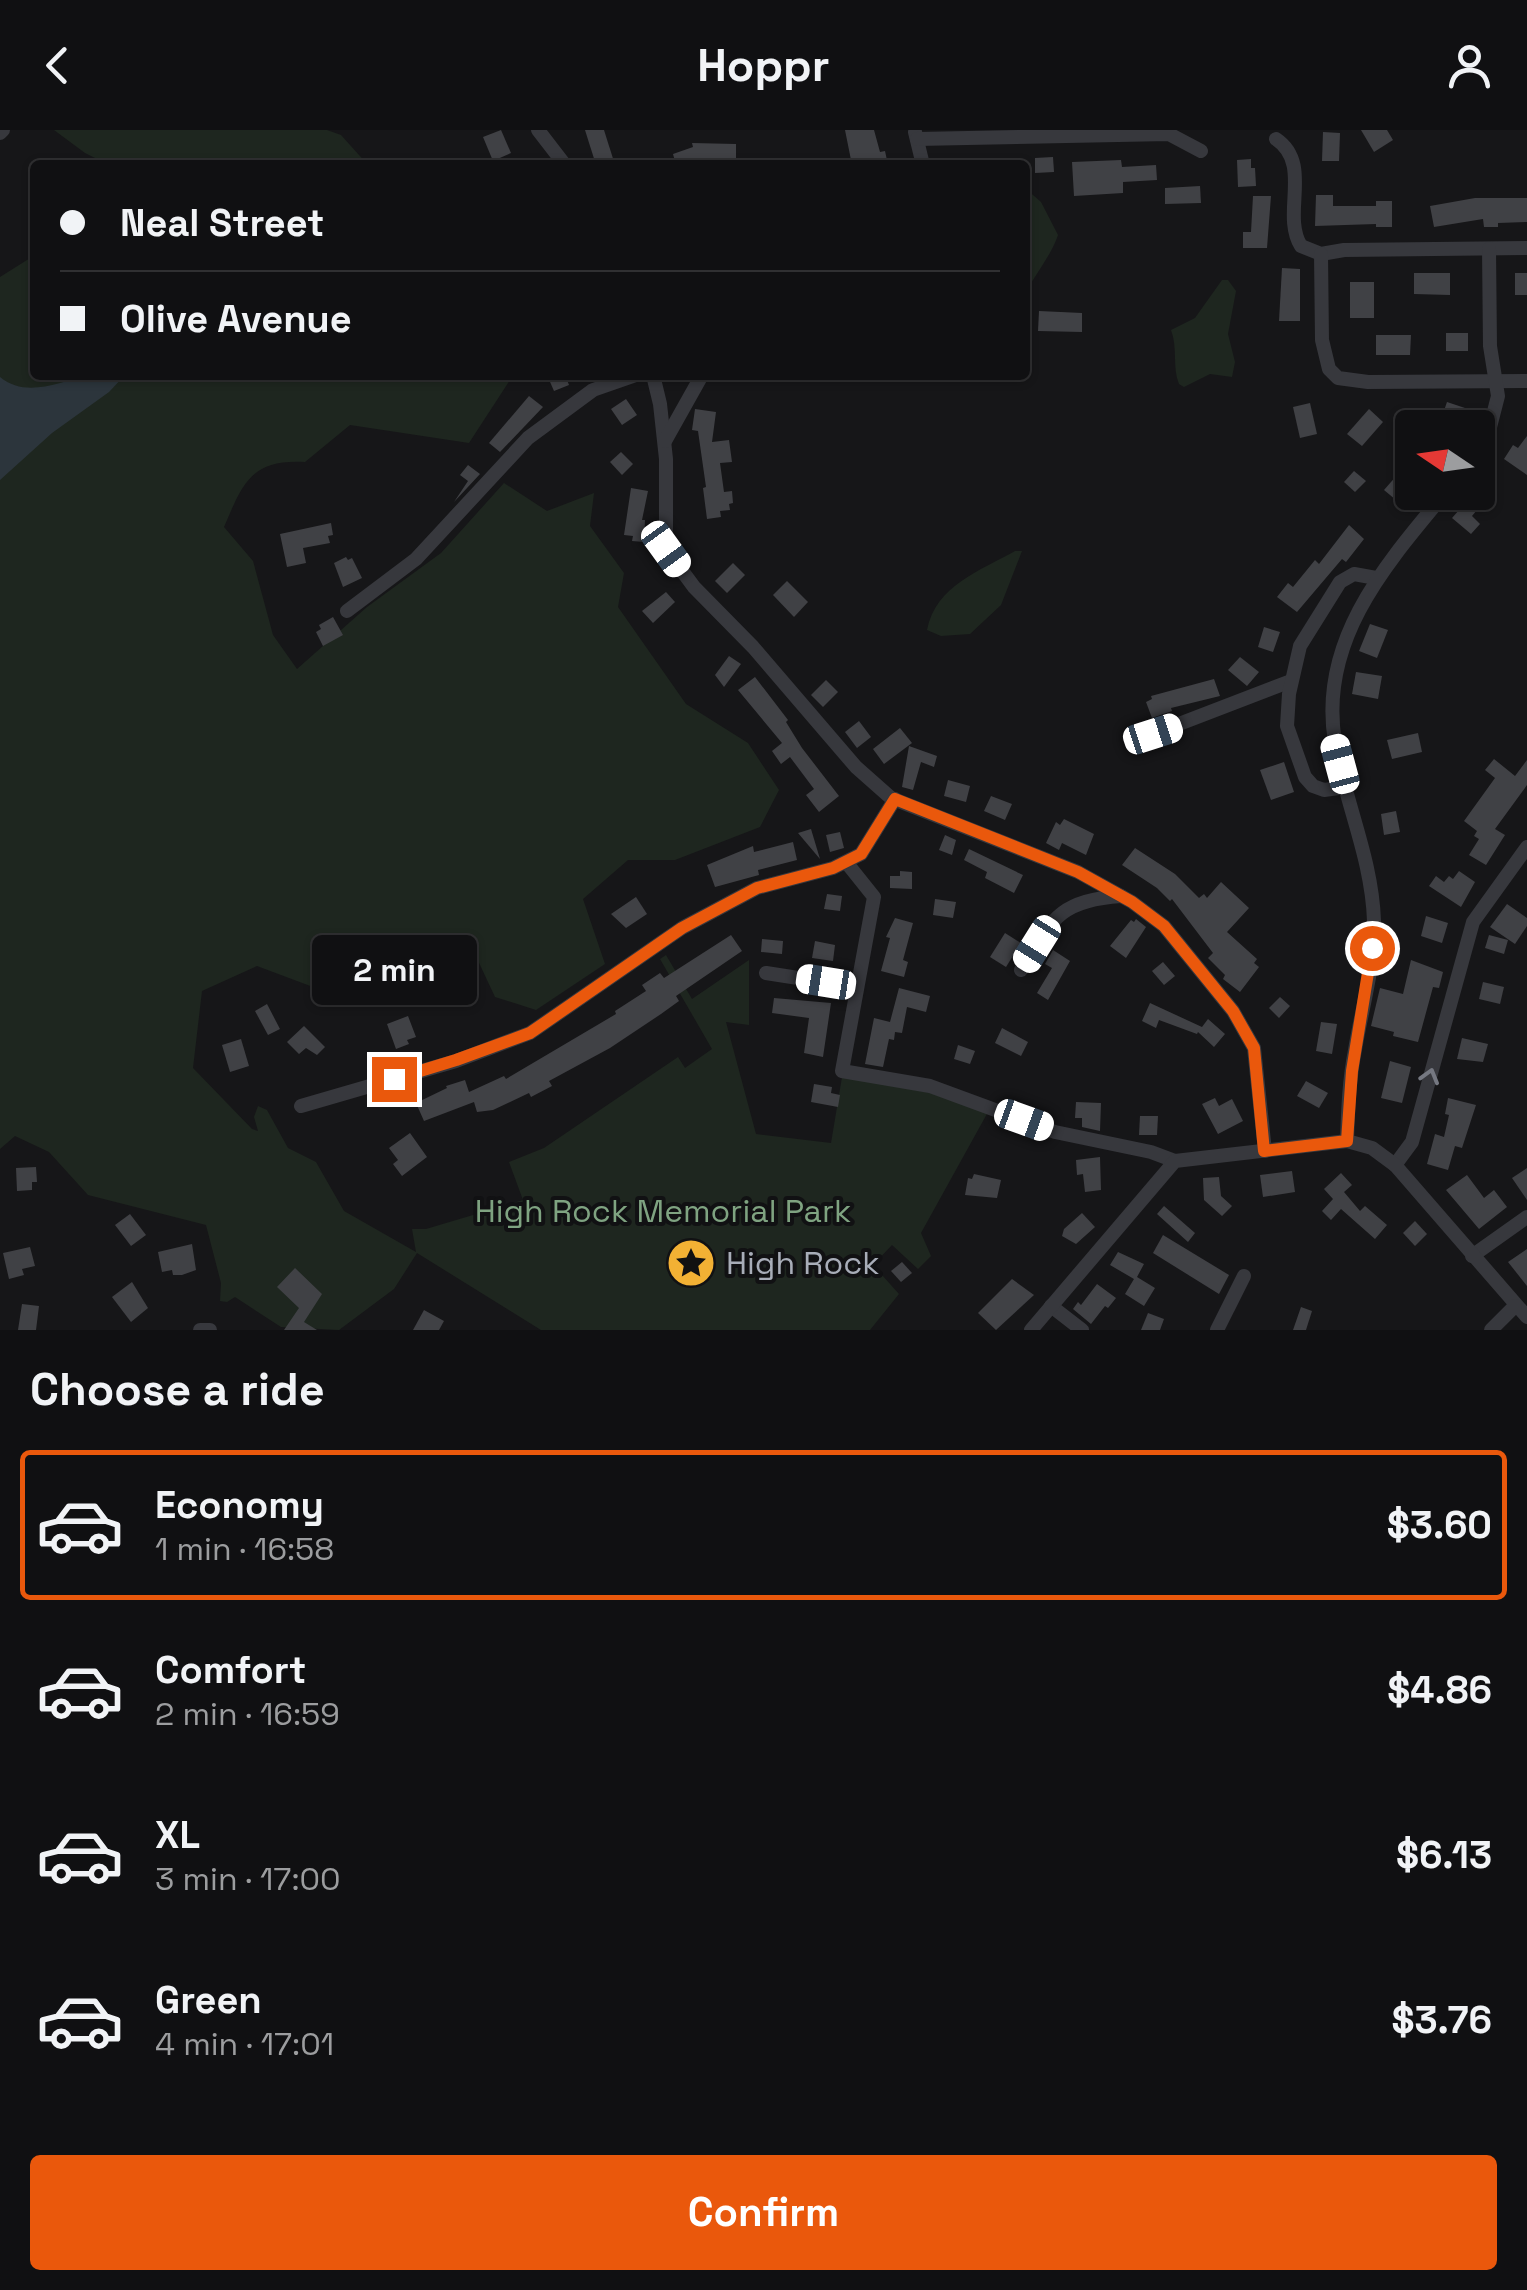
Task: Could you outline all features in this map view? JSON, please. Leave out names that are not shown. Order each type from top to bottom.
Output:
[{"type":"street","points":[[538,130],[561,160]]},
{"type":"street","points":[[921,160],[916,135],[1169,134],[1201,151]]},
{"type":"street","points":[[1276,138],[1292,156],[1296,241],[1301,246],[1321,254],[1344,250],[1527,248]]},
{"type":"street","points":[[1489,249],[1490,346],[1498,396],[1495,410]]},
{"type":"street","points":[[1321,254],[1322,340],[1329,369],[1346,381],[1527,381]]},
{"type":"street","points":[[346,610],[416,559],[528,438],[593,390],[622,380]]},
{"type":"street","points":[[654,380],[664,442],[666,549],[694,588],[753,647],[856,767],[895,799],[1078,872],[1164,926],[1233,1011],[1254,1048],[1264,1151]]},
{"type":"street","points":[[664,442],[699,380]]},
{"type":"street","points":[[1347,1141],[1350,1081],[1370,974],[1374,922],[1368,863],[1335,742],[1331,700],[1336,666],[1356,613],[1376,578],[1431,510]]},
{"type":"street","points":[[1346,786],[1324,790],[1306,778],[1287,726],[1291,682],[1300,646],[1340,582],[1354,574],[1376,578]]},
{"type":"street","points":[[1153,734],[1291,682]]},
{"type":"street","points":[[301,1106],[456,1060],[530,1033],[682,928],[757,888],[833,868],[861,854],[895,799]]},
{"type":"street","points":[[1396,1166],[1412,1142],[1473,924],[1527,847]]},
{"type":"street","points":[[846,862],[874,897],[842,1071],[930,1086],[1055,1132],[1151,1152],[1175,1161],[1347,1141],[1372,1148],[1396,1166],[1514,1306],[1527,1316]]},
{"type":"street","points":[[1020,970],[1054,918],[1079,903],[1121,896]]},
{"type":"street","points":[[766,973],[856,987]]},
{"type":"street","points":[[1030,1330],[1175,1161]]},
{"type":"street","points":[[1472,1256],[1527,1217]]},
{"type":"street","points":[[1217,1330],[1244,1276]]},
{"type":"street","points":[[1051,1306],[1082,1330]]},
{"type":"street","points":[[1491,1330],[1514,1306]]},
{"type":"green space","points":[[54,130],[327,130],[341,135],[364,160],[99,160]]},
{"type":"green space","points":[[1030,192],[1041,202],[1058,235],[1030,286]]},
{"type":"green space","name":"High Rock Memorial Park","points":[[30,258],[30,380],[510,380],[469,443],[350,425],[305,462],[272,465],[251,477],[224,527],[253,561],[273,635],[297,669],[367,607],[441,553],[504,483],[547,511],[594,493],[590,526],[624,573],[618,607],[686,704],[748,743],[779,790],[760,827],[675,860],[628,860],[583,899],[605,964],[536,1010],[495,997],[466,935],[384,992],[329,993],[257,966],[202,991],[193,1068],[252,1129],[258,1131],[254,1117],[258,1106],[267,1110],[288,1148],[316,1162],[344,1211],[416,1252],[412,1229],[426,1229],[523,1200],[509,1162],[544,1148],[678,1057],[685,1068],[712,1049],[660,959],[666,955],[692,999],[749,960],[749,1025],[726,1022],[756,1134],[831,1143],[842,1077],[931,1093],[988,1112],[921,1233],[931,1256],[918,1269],[892,1245],[873,1265],[899,1294],[870,1330],[541,1330],[417,1253],[394,1289],[339,1330],[281,1327],[235,1297],[220,1301],[221,1283],[206,1225],[88,1195],[49,1152],[15,1136],[0,1149],[0,277]]},
{"type":"green space","points":[[1222,280],[1228,280],[1236,291],[1228,334],[1235,362],[1232,377],[1210,374],[1184,387],[1177,378],[1171,330],[1195,318]]},
{"type":"green space","points":[[1015,551],[1022,551],[1001,605],[970,634],[941,636],[927,630],[940,601],[961,581]]},
{"type":"shaded area","points":[[0,377],[20,387],[70,380],[120,380],[0,480]]},
{"type":"building","points":[[501,130],[511,153],[493,160],[483,137]]},
{"type":"building","points":[[585,130],[604,130],[613,160],[594,160]]},
{"type":"building","points":[[845,130],[874,130],[880,152],[885,151],[887,160],[851,160]]},
{"type":"building","points":[[1361,130],[1387,130],[1393,140],[1374,152]]},
{"type":"building","points":[[1323,132],[1340,133],[1339,161],[1322,161]]},
{"type":"building","points":[[692,143],[736,144],[736,160],[675,160],[673,154],[693,147]]},
{"type":"building","points":[[1053,157],[1054,172],[1035,173],[1035,158]]},
{"type":"building","points":[[1251,159],[1256,186],[1238,187],[1237,160]]},
{"type":"building","points":[[1121,160],[1122,167],[1156,165],[1157,180],[1123,182],[1123,193],[1074,196],[1072,162]]},
{"type":"building","points":[[1200,186],[1201,203],[1165,204],[1165,188]]},
{"type":"building","points":[[1316,195],[1333,195],[1333,206],[1376,206],[1376,201],[1392,201],[1392,227],[1315,226]]},
{"type":"building","points":[[1253,196],[1271,196],[1267,248],[1243,248],[1243,232],[1251,232]]},
{"type":"building","points":[[1475,198],[1527,198],[1527,222],[1484,227],[1483,219],[1434,227],[1430,206]]},
{"type":"building","points":[[1282,268],[1300,269],[1300,321],[1279,321]]},
{"type":"building","points":[[1414,273],[1450,273],[1450,295],[1414,294]]},
{"type":"building","points":[[1515,273],[1527,273],[1527,295],[1515,295]]},
{"type":"building","points":[[1350,282],[1374,282],[1374,318],[1350,318]]},
{"type":"building","points":[[1039,311],[1082,313],[1082,332],[1038,331]]},
{"type":"building","points":[[1446,333],[1468,333],[1468,351],[1446,351]]},
{"type":"building","points":[[1376,335],[1411,335],[1410,355],[1376,355]]},
{"type":"building","points":[[549,380],[567,380],[569,385],[554,391]]},
{"type":"building","points":[[529,396],[543,407],[500,452],[489,443]]},
{"type":"building","points":[[626,399],[637,415],[622,425],[611,409]]},
{"type":"building","points":[[1447,402],[1465,408],[1464,410],[1444,410]]},
{"type":"building","points":[[1310,403],[1317,434],[1300,438],[1293,407]]},
{"type":"building","points":[[695,409],[716,412],[712,442],[729,440],[732,462],[720,463],[724,492],[732,491],[733,503],[729,504],[730,510],[720,511],[721,517],[707,519],[698,431],[692,430]]},
{"type":"building","points":[[1369,409],[1383,422],[1362,446],[1347,434]]},
{"type":"building","points":[[1527,436],[1527,475],[1504,459],[1513,445],[1518,448]]},
{"type":"building","points":[[621,452],[633,464],[622,475],[610,462]]},
{"type":"building","points":[[468,465],[480,474],[454,502],[468,481],[460,475]]},
{"type":"building","points":[[1354,471],[1366,481],[1355,492],[1344,482]]},
{"type":"building","points":[[1395,477],[1395,499],[1384,490]]},
{"type":"building","points":[[631,488],[648,491],[642,520],[644,542],[632,541],[633,536],[624,535]]},
{"type":"building","points":[[1459,510],[1477,510],[1472,516],[1480,524],[1471,534],[1452,518]]},
{"type":"building","points":[[331,523],[330,543],[303,548],[306,563],[287,567],[280,534]]},
{"type":"building","points":[[1349,525],[1364,539],[1297,612],[1277,597],[1288,583],[1293,587],[1315,560],[1319,564]]},
{"type":"building","points":[[352,558],[362,578],[343,587],[334,563]]},
{"type":"building","points":[[733,563],[745,575],[727,593],[715,581]]},
{"type":"building","points":[[787,581],[808,602],[794,617],[773,595]]},
{"type":"building","points":[[666,592],[675,602],[653,623],[642,611]]},
{"type":"building","points":[[333,617],[343,635],[323,646],[316,632],[321,629],[319,625]]},
{"type":"building","points":[[1370,624],[1388,630],[1377,658],[1359,651]]},
{"type":"building","points":[[1264,627],[1280,632],[1273,652],[1258,647]]},
{"type":"building","points":[[729,656],[741,664],[724,687],[715,675]]},
{"type":"building","points":[[1240,657],[1259,672],[1247,686],[1228,670]]},
{"type":"building","points":[[1356,672],[1382,676],[1378,699],[1352,694]]},
{"type":"building","points":[[755,677],[839,796],[819,812],[806,795],[814,789],[790,757],[781,764],[772,751],[782,743],[738,690]]},
{"type":"building","points":[[1214,679],[1220,696],[1171,708],[1172,711],[1152,718],[1146,702],[1151,696]]},
{"type":"building","points":[[826,680],[838,692],[823,707],[811,695]]},
{"type":"building","points":[[859,721],[871,737],[857,748],[845,732]]},
{"type":"building","points":[[900,728],[912,743],[884,764],[873,749]]},
{"type":"building","points":[[1418,733],[1422,752],[1392,759],[1387,740]]},
{"type":"building","points":[[909,746],[937,756],[934,767],[921,762],[913,790],[902,787]]},
{"type":"building","points":[[1494,759],[1515,776],[1527,760],[1527,785],[1495,829],[1505,835],[1486,865],[1469,855],[1479,839],[1474,836],[1477,831],[1464,821],[1495,778],[1485,770]]},
{"type":"building","points":[[1284,762],[1294,792],[1271,800],[1260,770]]},
{"type":"building","points":[[948,780],[970,786],[966,802],[944,796]]},
{"type":"building","points":[[991,796],[1012,804],[1005,820],[984,811]]},
{"type":"building","points":[[1396,811],[1400,832],[1384,835],[1381,814]]},
{"type":"building","points":[[1064,819],[1094,834],[1086,855],[1062,843],[1059,850],[1046,843],[1056,822],[1060,825]]},
{"type":"building","points":[[811,829],[820,859],[798,833]]},
{"type":"building","points":[[840,832],[844,848],[830,852],[826,835]]},
{"type":"building","points":[[945,835],[956,840],[952,855],[939,850]]},
{"type":"building","points":[[793,842],[797,860],[715,887],[707,865],[753,846],[754,852]]},
{"type":"building","points":[[1135,848],[1175,874],[1199,898],[1204,894],[1207,898],[1221,882],[1249,908],[1227,932],[1257,959],[1254,963],[1259,967],[1240,992],[1223,979],[1225,975],[1208,958],[1213,953],[1172,899],[1122,865]]},
{"type":"building","points":[[969,849],[1023,875],[1014,893],[985,878],[987,872],[964,860]]},
{"type":"building","points":[[900,871],[912,872],[912,889],[890,888],[890,876],[900,876]]},
{"type":"building","points":[[1459,871],[1475,882],[1461,907],[1429,886],[1436,876],[1444,882]]},
{"type":"building","points":[[827,894],[842,896],[840,911],[824,909]]},
{"type":"building","points":[[636,897],[647,914],[626,928],[611,914]]},
{"type":"building","points":[[935,899],[956,902],[953,918],[933,915]]},
{"type":"building","points":[[1507,904],[1527,918],[1527,926],[1515,944],[1490,927]]},
{"type":"building","points":[[1426,916],[1448,923],[1442,943],[1421,936]]},
{"type":"building","points":[[895,918],[913,923],[903,960],[908,962],[904,977],[881,971],[890,938],[886,937]]},
{"type":"building","points":[[1136,919],[1146,927],[1126,958],[1110,946]]},
{"type":"building","points":[[1005,933],[1021,943],[1006,967],[990,957]]},
{"type":"building","points":[[731,935],[742,951],[676,996],[679,1001],[661,1014],[549,1081],[552,1086],[493,1110],[477,1112],[474,1102],[424,1121],[416,1103],[465,1080],[469,1092],[504,1076],[506,1079],[616,1014],[646,991],[642,985],[660,973],[664,978]]},
{"type":"building","points":[[1489,935],[1508,940],[1504,954],[1485,948]]},
{"type":"building","points":[[762,939],[783,941],[782,954],[761,952]]},
{"type":"building","points":[[815,941],[835,945],[833,961],[812,958]]},
{"type":"building","points":[[1053,950],[1070,961],[1048,1000],[1037,993],[1052,968],[1045,964]]},
{"type":"building","points":[[1411,960],[1443,972],[1439,988],[1433,987],[1418,1042],[1371,1026],[1380,988],[1403,994]]},
{"type":"building","points":[[1163,962],[1175,976],[1164,985],[1152,971]]},
{"type":"building","points":[[466,966],[475,1000],[456,1005],[450,970]]},
{"type":"building","points":[[1483,982],[1504,987],[1500,1004],[1479,999]]},
{"type":"building","points":[[384,984],[388,998],[370,1003],[366,989]]},
{"type":"building","points":[[899,988],[930,996],[926,1012],[907,1007],[902,1033],[895,1032],[894,1040],[889,1039],[883,1067],[865,1064],[874,1018],[890,1022]]},
{"type":"building","points":[[1280,997],[1290,1006],[1279,1018],[1269,1008]]},
{"type":"building","points":[[774,998],[831,1003],[823,1057],[804,1053],[809,1018],[772,1013]]},
{"type":"building","points":[[1150,1003],[1202,1027],[1208,1019],[1225,1034],[1214,1047],[1198,1032],[1159,1020],[1156,1028],[1142,1021]]},
{"type":"building","points":[[267,1004],[280,1029],[268,1035],[255,1011]]},
{"type":"building","points":[[408,1016],[416,1037],[396,1049],[387,1024]]},
{"type":"building","points":[[1321,1022],[1337,1024],[1332,1054],[1316,1051]]},
{"type":"building","points":[[304,1026],[325,1047],[317,1055],[306,1048],[299,1054],[287,1042]]},
{"type":"building","points":[[1002,1028],[1028,1042],[1021,1056],[995,1043]]},
{"type":"building","points":[[1462,1038],[1488,1044],[1483,1062],[1457,1059]]},
{"type":"building","points":[[241,1039],[249,1066],[230,1072],[222,1045]]},
{"type":"building","points":[[958,1045],[975,1051],[970,1064],[954,1059]]},
{"type":"building","points":[[1390,1061],[1411,1067],[1402,1103],[1381,1098]]},
{"type":"building","points":[[1306,1081],[1328,1093],[1319,1108],[1297,1096]]},
{"type":"building","points":[[814,1084],[832,1087],[831,1093],[840,1095],[838,1107],[811,1102]]},
{"type":"building","points":[[1215,1098],[1219,1106],[1232,1099],[1243,1121],[1218,1134],[1202,1104]]},
{"type":"building","points":[[1448,1098],[1476,1105],[1462,1148],[1455,1146],[1448,1170],[1427,1164],[1435,1134],[1444,1137]]},
{"type":"building","points":[[1076,1102],[1101,1103],[1100,1131],[1082,1127],[1082,1118],[1075,1118]]},
{"type":"building","points":[[1140,1116],[1158,1116],[1157,1135],[1139,1135]]},
{"type":"building","points":[[410,1133],[427,1157],[402,1176],[393,1164],[398,1160],[389,1148]]},
{"type":"building","points":[[1100,1157],[1101,1190],[1085,1192],[1083,1174],[1077,1175],[1076,1160]]},
{"type":"building","points":[[36,1167],[37,1182],[32,1182],[32,1190],[17,1191],[16,1168]]},
{"type":"building","points":[[1527,1168],[1527,1200],[1512,1178]]},
{"type":"building","points":[[1292,1171],[1295,1192],[1263,1197],[1260,1175]]},
{"type":"building","points":[[1341,1173],[1352,1185],[1344,1192],[1360,1211],[1365,1206],[1387,1225],[1375,1239],[1341,1209],[1331,1220],[1322,1211],[1333,1199],[1324,1189]]},
{"type":"building","points":[[974,1174],[1001,1180],[997,1198],[965,1195],[968,1178],[972,1179]]},
{"type":"building","points":[[1467,1175],[1484,1198],[1494,1190],[1507,1207],[1479,1229],[1446,1190]]},
{"type":"building","points":[[1219,1177],[1221,1196],[1232,1206],[1222,1216],[1204,1200],[1203,1178]]},
{"type":"building","points":[[1164,1206],[1195,1233],[1188,1242],[1157,1214]]},
{"type":"building","points":[[1082,1213],[1095,1227],[1076,1244],[1062,1236],[1064,1229]]},
{"type":"building","points":[[130,1214],[146,1235],[131,1246],[115,1225]]},
{"type":"building","points":[[1415,1221],[1427,1234],[1415,1246],[1403,1233]]},
{"type":"building","points":[[1163,1235],[1229,1275],[1219,1294],[1153,1253]]},
{"type":"building","points":[[192,1244],[196,1270],[182,1275],[173,1275],[172,1270],[162,1272],[158,1252]]},
{"type":"building","points":[[30,1247],[35,1266],[22,1269],[24,1275],[9,1279],[3,1253]]},
{"type":"building","points":[[1527,1249],[1527,1286],[1508,1262]]},
{"type":"building","points":[[1118,1252],[1144,1264],[1137,1277],[1155,1288],[1144,1306],[1125,1294],[1134,1279],[1110,1265]]},
{"type":"building","points":[[902,1262],[912,1273],[901,1282],[891,1271]]},
{"type":"building","points":[[295,1268],[322,1294],[304,1322],[317,1330],[284,1330],[299,1308],[277,1287]]},
{"type":"building","points":[[1012,1279],[1034,1295],[996,1330],[978,1313]]},
{"type":"building","points":[[132,1282],[148,1308],[131,1322],[112,1297]]},
{"type":"building","points":[[1097,1284],[1116,1298],[1091,1324],[1073,1309],[1078,1302],[1081,1305]]},
{"type":"building","points":[[22,1304],[39,1306],[36,1330],[18,1330]]},
{"type":"building","points":[[1301,1307],[1312,1311],[1306,1330],[1293,1330]]},
{"type":"building","points":[[424,1310],[444,1321],[439,1330],[413,1330]]},
{"type":"building","points":[[1148,1313],[1164,1319],[1160,1330],[1141,1330]]},
{"type":"place","name":"High Rock","points":[[691,1263]]},
{"type":"route","points":[[394,1079],[530,1033],[682,928],[757,888],[833,868],[861,854],[895,799],[1078,872],[1132,902],[1164,926],[1233,1011],[1254,1048],[1264,1151],[1347,1141],[1354,1051],[1372,948]]}]
